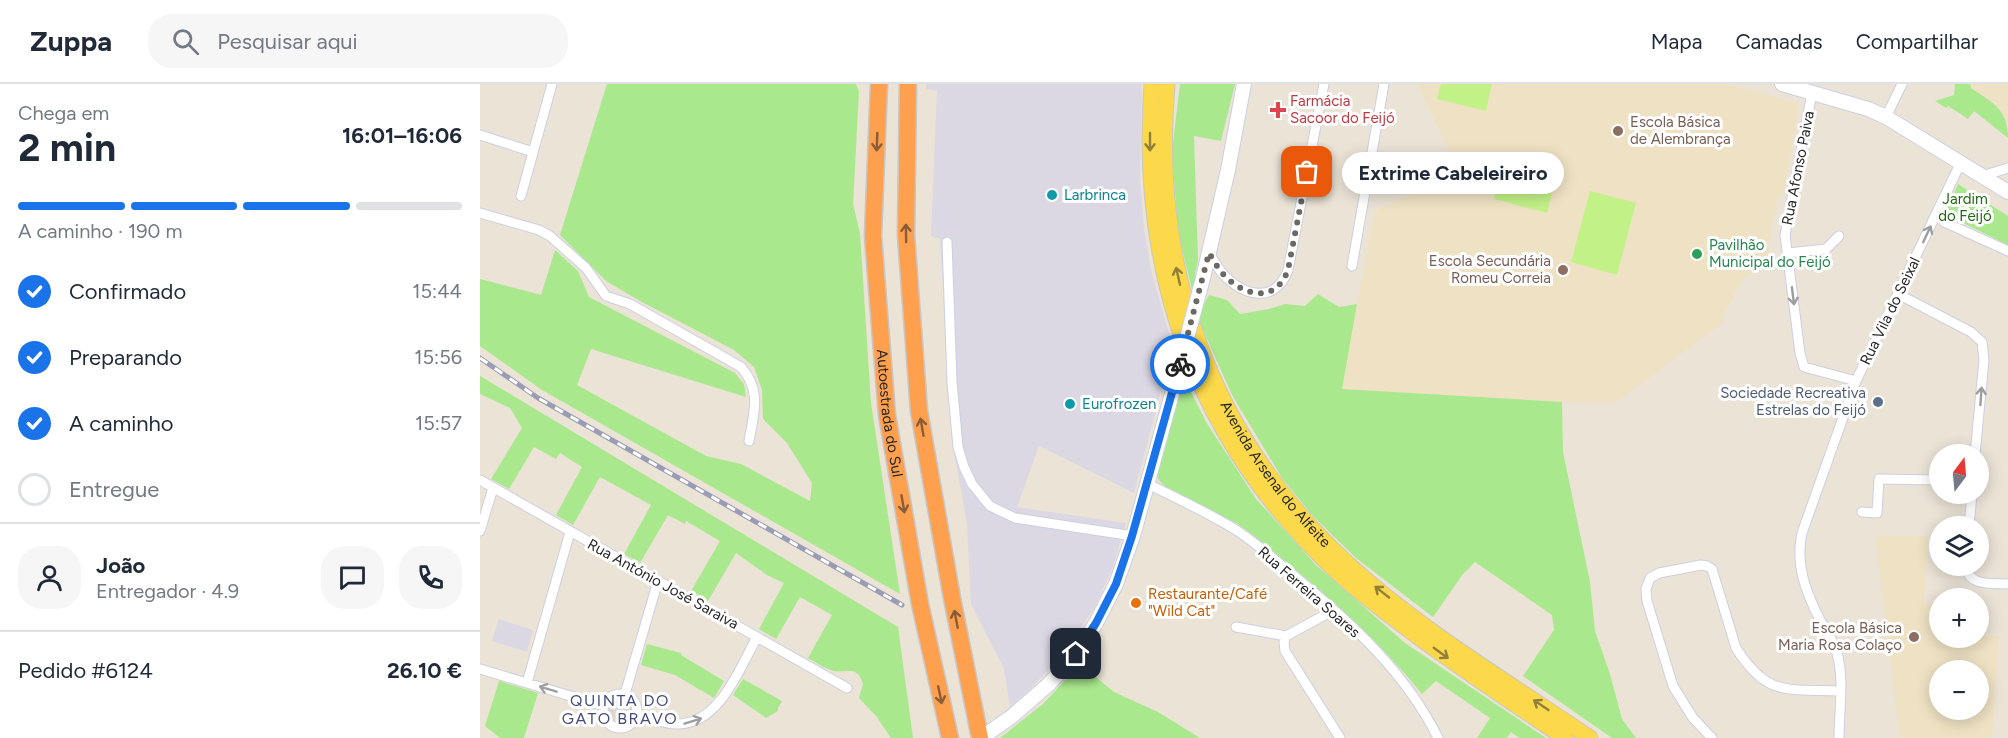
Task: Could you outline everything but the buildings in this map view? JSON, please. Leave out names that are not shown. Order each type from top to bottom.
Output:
[{"type":"highway","name":"Autoestrada do Sul","points":[[879,84],[873,236],[887,415],[920,604],[950,738]]},
{"type":"highway","name":"Autoestrada do Sul","points":[[908,84],[906,235],[919,411],[952,598],[980,738]]},
{"type":"main road","name":"Avenida Arsenal do Alfeite","points":[[1152,84],[1151,186],[1160,257],[1168,295],[1178,330],[1201,387],[1239,455],[1266,494],[1298,533],[1360,593],[1447,658],[1565,738]]},
{"type":"main road","name":"Avenida Arsenal do Alfeite","points":[[1167,84],[1164,148],[1166,195],[1171,239],[1181,289],[1207,364],[1228,408],[1253,451],[1309,524],[1369,582],[1431,630],[1590,738]]},
{"type":"main road","points":[[980,738],[1011,717],[1049,684],[1076,654],[1096,623],[1116,584],[1132,536],[1203,278],[1228,170],[1244,84]]},
{"type":"main road","points":[[1782,84],[1886,117],[2008,192]]},
{"type":"street","points":[[521,196],[552,84]]},
{"type":"street","points":[[1209,253],[1221,272],[1249,292],[1258,294],[1269,292],[1284,280],[1288,270],[1324,84]]},
{"type":"street","points":[[1352,266],[1384,84]]},
{"type":"street","points":[[1886,117],[1902,84]]},
{"type":"street","name":"Rua Afonso Paiva","points":[[1812,93],[1785,235],[1804,367],[1856,381]]},
{"type":"street","points":[[480,135],[533,152]]},
{"type":"street","name":"Rua Vila do Seixal","points":[[1839,738],[1840,667],[1836,649],[1810,600],[1800,569],[1798,550],[1809,512],[1856,381],[1961,162]]},
{"type":"street","points":[[1982,176],[2008,168]]},
{"type":"street","points":[[480,213],[539,230],[550,236],[586,268],[606,296],[630,304],[741,367],[749,376],[754,392],[754,411],[748,441]]},
{"type":"street","points":[[1944,222],[2008,251]]},
{"type":"street","points":[[1788,253],[1826,249],[1839,236]]},
{"type":"street","points":[[947,242],[952,382],[958,447],[972,484],[990,506],[1015,518],[1132,536]]},
{"type":"street","points":[[1898,294],[1971,332],[1982,342],[1984,360],[1977,444]]},
{"type":"street","points":[[1862,512],[1878,513],[1879,479],[1929,480]]},
{"type":"street","name":"Rua António José Saraiva","points":[[480,480],[847,688]]},
{"type":"street","name":"Rua Ferreira Soares","points":[[1146,483],[1241,533],[1334,610],[1396,672],[1438,738]]},
{"type":"street","points":[[480,531],[493,488]]},
{"type":"street","points":[[527,683],[570,532]]},
{"type":"street","points":[[1712,738],[1693,718],[1677,695],[1670,677],[1646,595],[1647,583],[1653,575],[1701,565],[1712,569],[1736,648],[1743,659],[1767,683],[1785,689],[1840,691]]},
{"type":"street","points":[[1969,576],[1974,580],[2008,584]]},
{"type":"street","points":[[625,694],[658,581]]},
{"type":"street","points":[[1236,627],[1286,636],[1334,610]]},
{"type":"street","points":[[1286,636],[1285,651],[1340,738]]},
{"type":"street","points":[[636,715],[676,724],[702,719],[720,702],[758,637]]},
{"type":"street","points":[[480,669],[604,705]]},
{"type":"street","points":[[615,694],[625,694],[636,705],[636,715],[626,727],[615,727],[606,720],[604,705],[615,694]]},
{"type":"street","points":[[1431,724],[1446,738]]},
{"type":"street","points":[[612,738],[615,727]]},
{"type":"shaded area","points":[[926,84],[1142,84],[1140,174],[1144,229],[1152,274],[1173,347],[1134,493],[1039,446],[1017,507],[1126,523],[1113,567],[1096,605],[1063,655],[1010,706],[1004,669],[971,604],[967,524],[952,440],[940,239],[931,236],[937,91],[926,89]]},
{"type":"shaded area","name":"Escola Secundária Romeu Correia","points":[[1417,84],[1728,84],[1796,103],[1799,109],[1783,194],[1777,198],[1768,247],[1780,261],[1743,278],[1725,313],[1723,323],[1617,402],[1562,402],[1341,389],[1375,211],[1459,170]]},
{"type":"shaded area","points":[[1970,84],[2008,84],[2008,130],[2001,109],[1971,88]]},
{"type":"shaded area","name":"Escola Básica Maria Rosa Colaço","points":[[1875,536],[1928,536],[1924,604],[1929,605],[1929,648],[1989,648],[1989,635],[1999,636],[1992,738],[1900,738]]},
{"type":"shaded area","points":[[499,619],[533,630],[527,652],[492,641]]},
{"type":"shaded area","points":[[620,698],[625,699],[631,705],[631,715],[625,721],[620,722],[615,721],[609,715],[608,710],[609,705],[615,699]]},
{"type":"green space","points":[[607,84],[856,84],[859,92],[853,204],[860,233],[871,403],[900,594],[542,390],[480,346],[480,279],[541,295],[555,250],[578,271],[589,297],[735,373],[744,384],[746,397],[591,349],[577,385],[706,456],[741,464],[810,501],[812,483],[787,443],[763,419],[762,390],[754,367],[734,350],[606,281],[560,235]]},
{"type":"green space","points":[[1180,84],[1235,84],[1221,141],[1194,136],[1198,261],[1195,273],[1203,306],[1209,295],[1227,300],[1240,314],[1285,304],[1305,306],[1318,294],[1339,307],[1357,304],[1342,389],[1562,402],[1563,452],[1590,582],[1595,631],[1622,719],[1636,738],[1612,738],[1523,676],[1554,630],[1552,615],[1475,562],[1463,574],[1433,617],[1356,558],[1313,516],[1282,478],[1232,395],[1200,323],[1178,232],[1172,151]]},
{"type":"green space","points":[[1441,84],[1492,84],[1486,111],[1437,99]]},
{"type":"green space","points":[[1955,84],[1970,84],[1971,88],[1998,108],[2005,120],[2008,138],[1974,111],[1968,119],[1948,106],[1946,108],[1935,101],[1954,95]]},
{"type":"green space","points":[[1502,166],[1555,180],[1547,213],[1494,199]]},
{"type":"green space","name":"Jardim do Feijó","points":[[1958,184],[2008,216],[2008,245],[1945,214]]},
{"type":"green space","points":[[1590,191],[1636,203],[1617,275],[1571,262]]},
{"type":"green space","points":[[480,376],[898,627],[913,738],[891,738],[876,716],[859,698],[863,684],[858,674],[852,671],[825,668],[808,658],[832,615],[800,597],[776,639],[759,629],[784,583],[767,575],[736,553],[708,601],[691,591],[720,541],[686,521],[685,524],[668,515],[640,563],[624,554],[651,505],[600,477],[573,525],[556,515],[582,467],[560,453],[556,459],[534,447],[509,489],[491,479],[522,428],[510,408],[480,394]]},
{"type":"green space","points":[[1184,378],[1206,422],[1256,499],[1316,565],[1405,643],[1546,738],[1519,738],[1511,732],[1507,738],[1477,738],[1490,718],[1436,681],[1422,694],[1355,622],[1255,536],[1238,524],[1170,491],[1162,484],[1157,476]]},
{"type":"green space","points":[[647,644],[681,653],[724,681],[714,698],[675,675],[641,665]]},
{"type":"green space","points":[[1080,664],[1114,692],[1158,712],[1200,738],[1000,738],[1043,704]]},
{"type":"green space","points":[[743,679],[782,701],[778,711],[766,718],[733,695]]},
{"type":"green space","points":[[499,681],[538,693],[524,738],[500,738],[485,726]]},
{"type":"railway","points":[[480,358],[538,398],[902,605]]},
{"type":"way so far","points":[[1180,364],[1209,253],[1221,272],[1249,292],[1258,294],[1269,292],[1284,280],[1288,270],[1307,172]]},
{"type":"place","name":"Farmácia Sacoor do Feijó","points":[[1278,110]]},
{"type":"place","name":"Escola Básica de Alembrança","points":[[1618,131]]},
{"type":"place","name":"Extrime Cabeleireiro","points":[[1307,172]]},
{"type":"place","name":"Larbrinca","points":[[1052,195]]},
{"type":"place","name":"Pavilhão Municipal do Feijó","points":[[1697,254]]},
{"type":"place","name":"Escola Secundária Romeu Correia","points":[[1563,270]]},
{"type":"place","name":"Sociedade Recreativa Estrelas do Feijó","points":[[1878,402]]},
{"type":"place","name":"Eurofrozen","points":[[1070,404]]},
{"type":"place","name":"Restaurante/Café \"Wild Cat\"","points":[[1136,603]]},
{"type":"place","name":"Escola Básica Maria Rosa Colaço","points":[[1914,637]]},
{"type":"district","name":"QUINTA DO GATO BRAVO","points":[[620,709]]},
{"type":"route","points":[[1076,654],[1096,623],[1116,584],[1132,536],[1180,364]]}]
